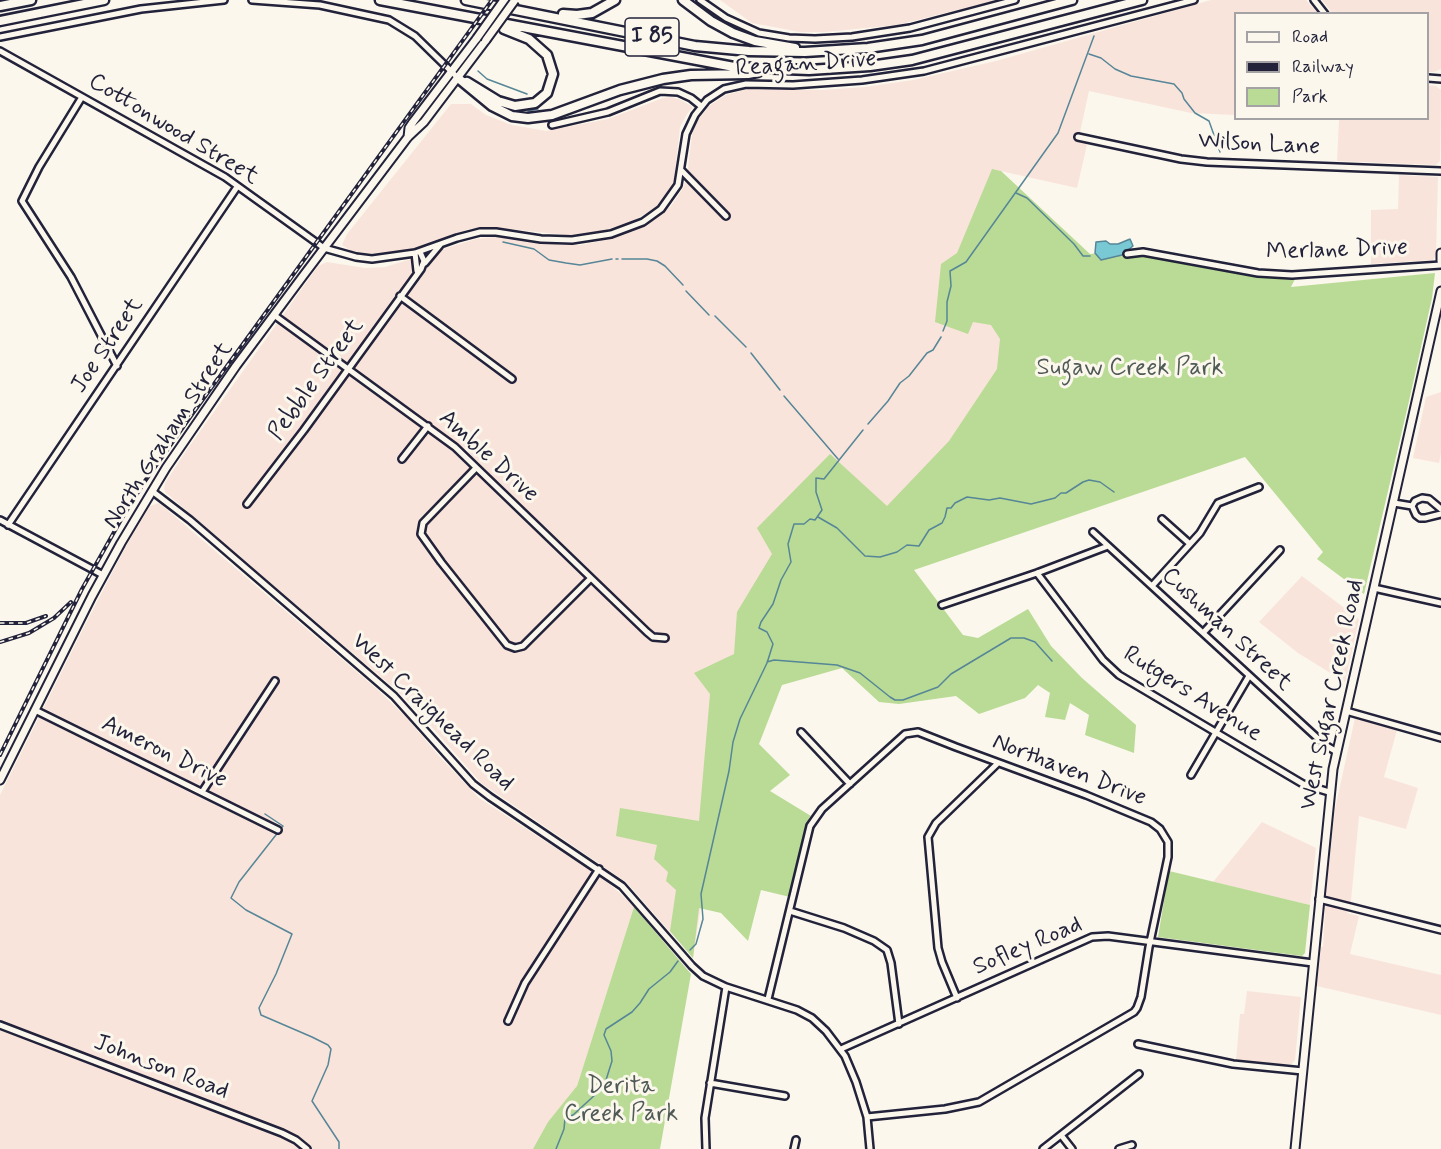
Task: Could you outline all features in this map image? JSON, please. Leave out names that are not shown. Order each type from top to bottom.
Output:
[{"type":"highway","points":[[0,6],[31,0]]},
{"type":"highway","points":[[0,21],[104,0]]},
{"type":"highway","name":"I 85","points":[[380,0],[704,62],[767,70],[844,69],[912,60],[1142,0]]},
{"type":"highway","name":"I 85","points":[[466,0],[721,50],[777,52],[840,51],[922,39],[1072,0]]},
{"type":"highway","points":[[520,10],[582,15],[602,9],[615,0]]},
{"type":"highway","points":[[683,0],[711,21],[748,38],[790,47],[840,51]]},
{"type":"highway","points":[[442,13],[521,35],[544,52],[552,71],[552,81],[547,93],[540,100],[525,106],[515,106],[498,101],[454,74]]},
{"type":"highway","points":[[454,74],[492,106],[512,116],[528,118],[552,115],[620,90],[663,79],[691,75],[748,74],[767,70]]},
{"type":"main road","name":"North Graham Street","points":[[0,780],[103,575],[152,491],[236,366],[408,136],[423,122],[504,0]]},
{"type":"main road","name":"North Graham Street","points":[[454,74],[486,40],[515,0]]},
{"type":"main road","points":[[1441,253],[1441,263]]},
{"type":"main road","name":"West Sugar Creek Road","points":[[1295,1149],[1329,792],[1441,291]]},
{"type":"street","points":[[0,37],[141,9],[224,0]]},
{"type":"street","points":[[252,0],[320,5],[389,20],[415,36],[454,74]]},
{"type":"street","points":[[700,0],[726,18],[759,33],[815,39],[852,37],[910,28],[940,22],[1015,0]]},
{"type":"street","name":"Reagan Drive","points":[[324,248],[367,259],[390,258],[418,252],[468,234],[486,232],[564,240],[611,234],[643,222],[661,209],[674,194],[682,171],[686,134],[692,119],[701,106],[724,89],[746,84],[793,85],[839,82],[924,71],[1194,0]]},
{"type":"street","points":[[1314,0],[1323,12]]},
{"type":"street","name":"Cottonwood Street","points":[[0,51],[225,177],[324,248]]},
{"type":"street","points":[[552,125],[608,112],[660,91],[685,94],[701,106]]},
{"type":"street","points":[[82,96],[28,186],[22,201],[71,277],[117,366]]},
{"type":"street","name":"Wilson Lane","points":[[1078,137],[1181,159],[1207,162],[1441,171]]},
{"type":"street","points":[[682,171],[726,216]]},
{"type":"street","name":"Joe Street","points":[[9,525],[237,187]]},
{"type":"street","name":"Pebble Street","points":[[247,504],[440,244]]},
{"type":"street","points":[[418,252],[424,261],[420,269]]},
{"type":"street","points":[[415,275],[418,268],[418,252]]},
{"type":"street","name":"Merlane Drive","points":[[1128,254],[1143,252],[1249,271],[1292,275],[1441,263]]},
{"type":"street","points":[[400,296],[512,379]]},
{"type":"street","name":"Amble Drive","points":[[274,315],[428,426],[477,468],[653,637],[664,638]]},
{"type":"street","points":[[402,459],[428,426]]},
{"type":"street","points":[[477,468],[423,522],[422,536],[507,645],[517,648],[523,646],[590,579]]},
{"type":"street","points":[[1152,586],[1205,527],[1211,511],[1218,503],[1259,488]]},
{"type":"street","name":"West Craighead Road","points":[[152,491],[190,520],[394,696],[473,784],[616,881],[633,897],[692,966],[708,978],[726,987],[768,999],[812,1018],[841,1048],[856,1082],[867,1117],[870,1149]]},
{"type":"street","points":[[1412,506],[1422,498],[1429,499],[1441,509]]},
{"type":"street","points":[[1394,502],[1412,506]]},
{"type":"street","points":[[1412,506],[1420,518],[1441,514]]},
{"type":"street","points":[[1162,519],[1190,544]]},
{"type":"street","points":[[0,520],[103,575]]},
{"type":"street","name":"Cushman Street","points":[[1093,532],[1325,746],[1337,752]]},
{"type":"street","points":[[942,605],[1108,546]]},
{"type":"street","points":[[1203,633],[1280,550]]},
{"type":"street","name":"Rutgers Avenue","points":[[1037,573],[1112,670],[1303,784],[1329,792]]},
{"type":"street","points":[[1374,588],[1441,603]]},
{"type":"street","points":[[1191,775],[1250,676]]},
{"type":"street","points":[[202,792],[276,681]]},
{"type":"street","name":"Ameron Drive","points":[[34,710],[278,830]]},
{"type":"street","points":[[1346,711],[1441,738]]},
{"type":"street","points":[[801,732],[850,784]]},
{"type":"street","name":"Northaven Drive","points":[[768,999],[810,826],[819,812],[909,732],[918,732],[1096,800],[1150,822],[1160,829],[1167,840],[1168,851],[1141,997],[1137,1008],[1130,1015],[979,1102],[953,1108],[867,1117]]},
{"type":"street","points":[[957,998],[938,948],[928,837],[936,823],[998,763]]},
{"type":"street","points":[[508,1022],[525,984],[599,869]]},
{"type":"street","points":[[1319,899],[1441,930]]},
{"type":"street","points":[[790,911],[844,927],[874,941],[887,950],[891,963],[899,1024]]},
{"type":"street","name":"Sofley Road","points":[[841,1048],[1092,937],[1108,936],[1313,963]]},
{"type":"street","points":[[706,1149],[704,1125],[726,987]]},
{"type":"street","name":"Johnson Road","points":[[0,1025],[282,1133],[307,1149]]},
{"type":"street","points":[[1138,1044],[1233,1064],[1303,1071]]},
{"type":"street","points":[[1043,1149],[1139,1074]]},
{"type":"street","points":[[710,1083],[784,1096]]},
{"type":"street","points":[[1061,1135],[1072,1149]]},
{"type":"street","points":[[794,1149],[796,1140]]},
{"type":"street","points":[[1119,1149],[1131,1145]]},
{"type":"shaded area","points":[[720,0],[997,0],[897,25],[800,32],[752,23]]},
{"type":"shaded area","points":[[1211,0],[1306,0],[1317,12],[1234,12],[1234,115],[1191,113],[1089,91],[1080,132],[1087,145],[1077,188],[996,170],[1012,349],[892,541],[835,465],[704,885],[693,958],[626,882],[481,783],[415,708],[395,689],[166,493],[165,483],[318,266],[327,262],[365,268],[385,267],[476,239],[496,237],[562,245],[581,245],[615,238],[647,226],[671,206],[683,188],[687,176],[695,124],[709,106],[726,95],[748,89],[823,90],[865,87],[913,80],[996,61]]},
{"type":"shaded area","points":[[1322,0],[1441,0],[1441,69],[1429,72],[1429,12],[1331,12]]},
{"type":"shaded area","points":[[1429,85],[1436,86],[1441,90],[1440,161],[1436,165],[1337,161],[1339,120],[1429,120]]},
{"type":"shaded area","points":[[671,97],[693,107],[680,127],[674,181],[658,206],[633,221],[602,231],[567,235],[490,227],[469,229],[423,248],[392,255],[352,251],[342,245],[347,234],[451,104],[471,104],[486,115],[512,125],[546,131],[608,119]]},
{"type":"shaded area","points":[[1399,175],[1438,177],[1436,255],[1433,260],[1371,264],[1371,210],[1398,209]]},
{"type":"shaded area","points":[[1441,392],[1439,463],[1413,458],[1426,397]]},
{"type":"shaded area","points":[[159,503],[377,689],[406,717],[479,798],[602,878],[634,907],[557,1149],[0,1149],[0,795],[126,546],[150,506]]},
{"type":"shaded area","points":[[1302,576],[1359,619],[1345,682],[1298,653],[1259,622]]},
{"type":"shaded area","points":[[1355,718],[1397,730],[1384,777],[1418,788],[1406,829],[1359,816],[1351,901],[1347,913],[1359,916],[1350,954],[1441,975],[1441,1015],[1317,986],[1321,947],[1323,947],[1326,890],[1335,809]]},
{"type":"shaded area","points":[[1262,822],[1316,848],[1310,905],[1213,882]]},
{"type":"shaded area","points":[[1247,991],[1301,997],[1295,1060],[1292,1064],[1268,1065],[1236,1061],[1240,1014],[1244,1014]]},
{"type":"green space","name":"Sugaw Creek Park","points":[[992,169],[1001,171],[1090,254],[1135,249],[1216,262],[1215,269],[1295,279],[1291,287],[1435,273],[1432,298],[1364,594],[1317,559],[1323,552],[1245,457],[914,570],[963,635],[978,638],[1028,609],[1051,646],[1082,678],[1136,725],[1134,753],[1085,735],[1089,715],[1070,703],[1065,720],[1045,717],[1050,693],[1038,685],[1025,698],[979,714],[956,696],[899,704],[879,702],[842,668],[782,685],[759,744],[790,775],[770,791],[811,816],[790,897],[761,890],[748,941],[721,913],[699,908],[693,958],[670,931],[676,890],[666,881],[668,872],[654,859],[657,845],[616,836],[620,808],[699,821],[710,694],[694,673],[734,654],[737,612],[772,554],[757,528],[830,454],[887,506],[949,441],[997,369],[1000,339],[991,325],[973,322],[968,334],[935,322],[941,264],[957,253]]},
{"type":"green space","points":[[1169,871],[1310,905],[1305,953],[1302,956],[1158,937]]},
{"type":"green space","name":"Derita Creek Park","points":[[634,907],[691,974],[660,1149],[533,1149],[548,1122],[577,1086]]},
{"type":"water","points":[[1130,239],[1133,246],[1122,255],[1101,260],[1095,253],[1096,242],[1106,241],[1110,244],[1118,244]]},
{"type":"waterway","points":[[943,331],[947,321],[947,302],[951,286],[950,271],[966,262],[1058,133],[1094,36]]},
{"type":"waterway","points":[[1089,54],[1101,58],[1115,69],[1131,76],[1174,84],[1195,113],[1209,121],[1220,152]]},
{"type":"waterway","points":[[478,71],[487,79],[527,94]]},
{"type":"waterway","points":[[528,111],[538,109]]},
{"type":"waterway","points":[[1016,193],[1027,198],[1074,244],[1083,256],[1090,256]]},
{"type":"waterway","points":[[503,242],[534,249],[549,260],[566,263],[580,265],[612,259]]},
{"type":"waterway","points":[[622,259],[657,261],[683,285]]},
{"type":"waterway","points":[[686,291],[709,315]]},
{"type":"waterway","points":[[715,316],[746,347]]},
{"type":"waterway","points":[[868,424],[900,383],[909,376],[927,353],[933,350],[941,337]]},
{"type":"waterway","points":[[751,353],[780,390]]},
{"type":"waterway","points":[[784,396],[838,459]]},
{"type":"waterway","points":[[690,950],[696,944],[703,919],[701,894],[729,771],[733,742],[740,719],[767,663],[773,644],[767,632],[759,628],[773,604],[781,580],[791,562],[788,544],[794,524],[804,524],[810,519],[815,520],[822,510],[816,492],[816,478],[824,479],[863,430]]},
{"type":"waterway","points":[[818,517],[837,528],[865,556],[880,557],[897,552],[907,545],[919,546],[929,530],[942,523],[947,508],[951,508],[955,503],[967,497],[989,500],[1000,498],[1031,504],[1055,498],[1089,480],[1100,482],[1114,492]]},
{"type":"waterway","points":[[767,662],[774,660],[837,665],[860,673],[895,700],[903,700],[938,687],[951,674],[1011,638],[1024,638],[1035,642],[1052,661]]},
{"type":"waterway","points":[[265,814],[283,826],[239,882],[231,898],[246,910],[292,934],[259,1008],[261,1015],[312,1037],[331,1049],[328,1065],[312,1101],[339,1142],[339,1149]]},
{"type":"waterway","points":[[556,1149],[564,1129],[565,1118],[573,1115],[596,1094],[606,1080],[612,1061],[611,1051],[604,1035],[606,1029],[632,1012],[649,989],[670,972],[678,961]]},
{"type":"railway","points":[[0,755],[82,589],[145,481],[492,0]]},
{"type":"railway","points":[[0,642],[29,633],[54,618],[71,602]]},
{"type":"railway","points":[[0,623],[26,623],[46,616]]}]
